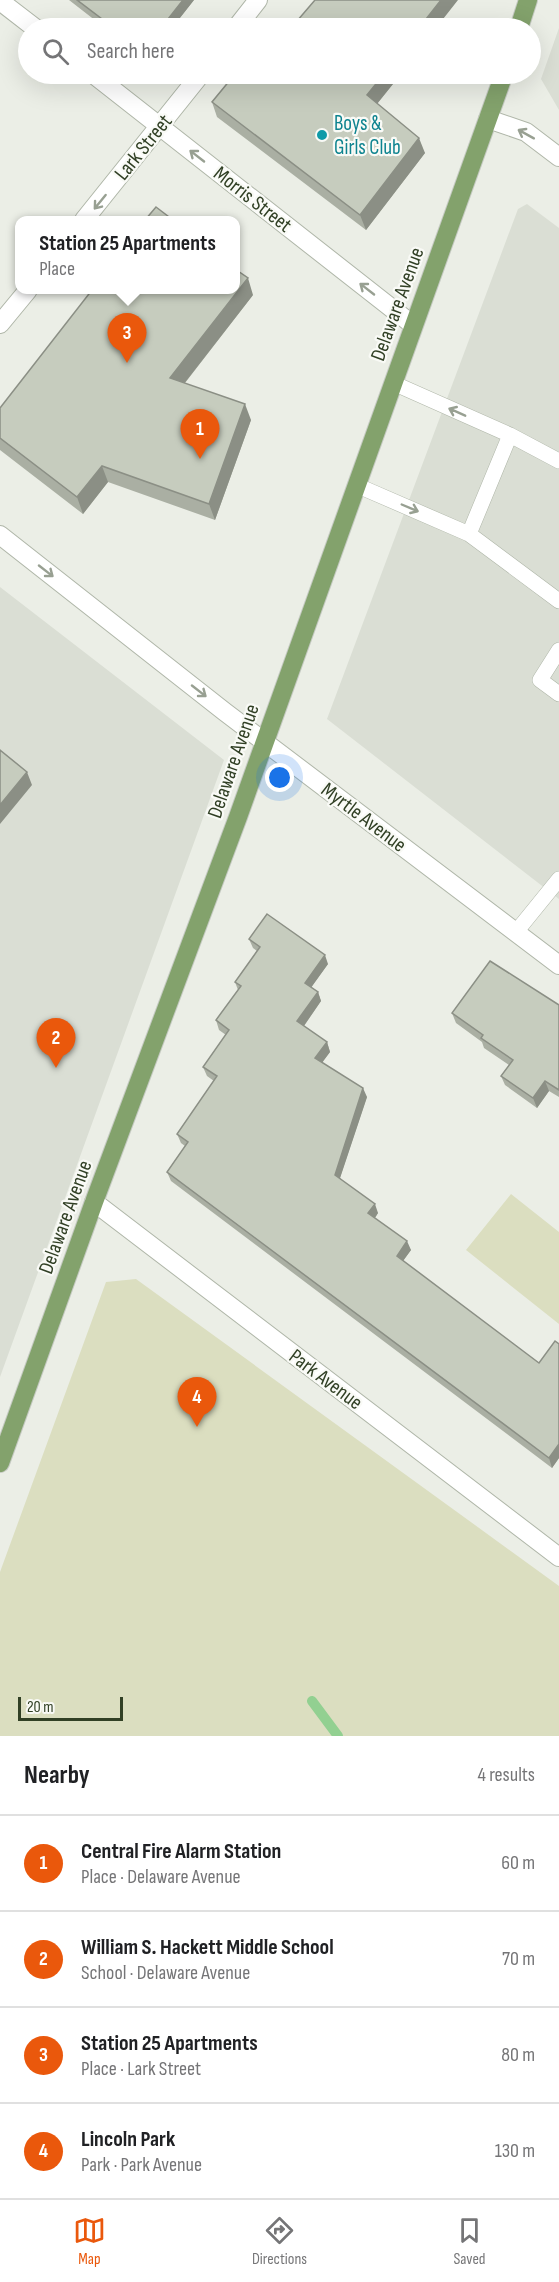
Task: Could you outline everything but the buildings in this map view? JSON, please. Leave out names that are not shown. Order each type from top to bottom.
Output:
[{"type":"main road","points":[[522,18],[528,0]]},
{"type":"main road","name":"Delaware Avenue","points":[[0,1462],[94,1202],[234,828],[500,84]]},
{"type":"street","points":[[244,18],[258,0]]},
{"type":"street","points":[[0,1],[22,18]]},
{"type":"street","name":"Morris Street","points":[[106,84],[413,325]]},
{"type":"street","name":"Lark Street","points":[[87,216],[193,84]]},
{"type":"street","points":[[488,119],[526,132],[559,157]]},
{"type":"street","points":[[0,324],[25,294]]},
{"type":"street","name":"Myrtle Avenue","points":[[0,535],[264,741],[559,965]]},
{"type":"street","name":"Park Avenue","points":[[94,1202],[556,1548]]},
{"type":"lane","points":[[393,383],[510,435],[559,461]]},
{"type":"lane","points":[[469,534],[510,435]]},
{"type":"lane","points":[[356,485],[469,534],[559,602]]},
{"type":"lane","points":[[559,650],[540,680],[559,694]]},
{"type":"lane","points":[[516,932],[559,879]]},
{"type":"shaded area","points":[[559,28],[559,110],[541,79]]},
{"type":"shaded area","points":[[527,204],[559,228],[559,899],[327,719],[518,209]]},
{"type":"shaded area","points":[[0,587],[224,760],[0,1377]]},
{"type":"green space","points":[[511,1194],[559,1232],[559,1324],[466,1250]]},
{"type":"green space","points":[[136,1279],[559,1586],[559,1736],[0,1736],[0,1572],[106,1282]]},
{"type":"waterway","points":[[312,1701],[338,1736]]},
{"type":"place","name":"Boys & Girls Club","points":[[322,135]]},
{"type":"place","name":"Station 25 Apartments","points":[[127,363]]},
{"type":"place","name":"Central Fire Alarm Station","points":[[200,459]]},
{"type":"place","name":"William S. Hackett Middle School","points":[[56,1068]]},
{"type":"place","name":"Lincoln Park","points":[[197,1427]]}]
